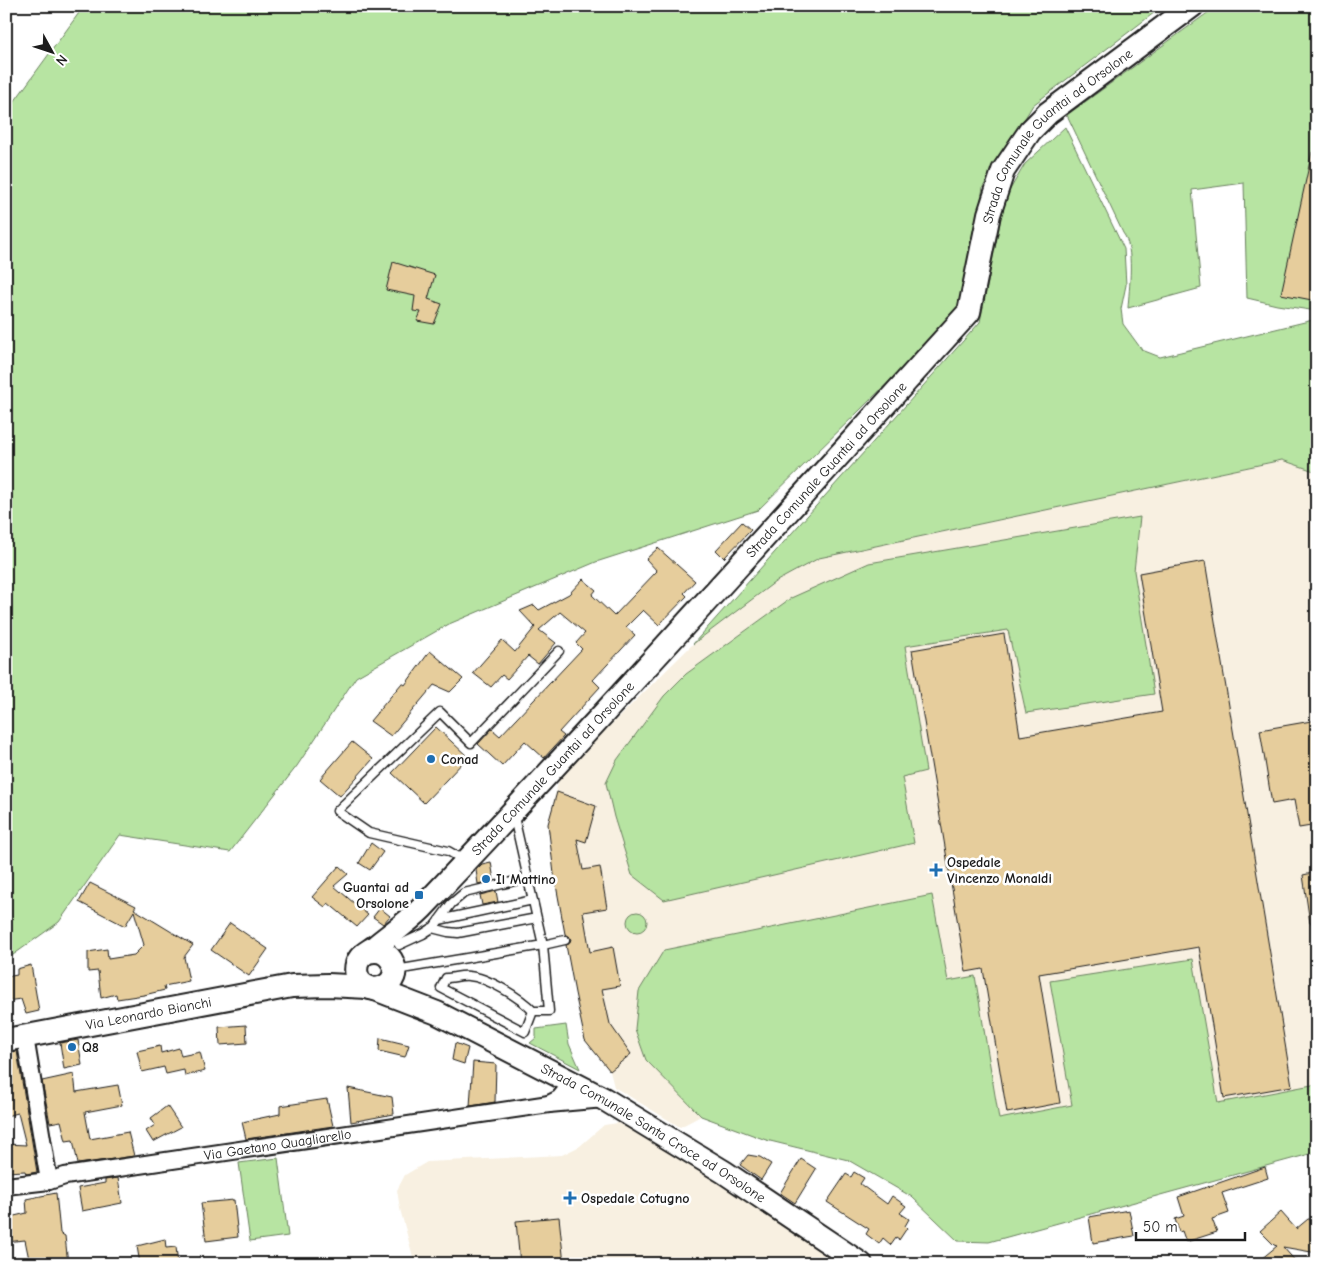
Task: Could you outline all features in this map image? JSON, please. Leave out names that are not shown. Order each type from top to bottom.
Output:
[{"type":"street","name":"Strada Comunale Guantai ad Orsolone","points":[[364,955],[411,920],[467,861],[970,312],[989,214],[1003,171],[1030,131],[1048,113],[1192,6]]},
{"type":"street","name":"Strada Comunale Guantai ad Orsolone","points":[[395,960],[411,920]]},
{"type":"street","points":[[375,950],[383,952],[395,960],[392,978],[382,988],[371,988],[362,983],[357,974],[357,963],[364,955],[375,950]]},
{"type":"street","name":"Via Leonardo Bianchi","points":[[292,986],[333,971],[364,955]]},
{"type":"street","name":"Strada Comunale Santa Croce ad Orsolone","points":[[395,960],[424,1002],[437,1013]]},
{"type":"street","name":"Via Leonardo Bianchi","points":[[16,1038],[292,986],[328,985],[371,988]]},
{"type":"street","name":"Strada Comunale Santa Croce ad Orsolone","points":[[371,988],[437,1013],[604,1099],[724,1172],[861,1264]]},
{"type":"street","points":[[16,1038],[49,1180]]},
{"type":"street","points":[[549,1104],[559,1099],[573,1082]]},
{"type":"street","name":"Via Gaetano Quagliarello","points":[[6,1186],[549,1104],[604,1099]]},
{"type":"lane","points":[[467,861],[448,851],[369,832],[336,811],[440,712],[471,742],[559,651]]},
{"type":"lane","points":[[513,812],[543,945],[549,1011],[533,1011],[524,1001],[481,978],[468,976],[446,978],[441,988],[524,1032],[533,1011]]},
{"type":"lane","points":[[395,960],[432,928],[451,904],[464,893],[528,878]]},
{"type":"lane","points":[[439,920],[533,900]]},
{"type":"lane","points":[[432,928],[458,933],[537,918]]},
{"type":"lane","points":[[395,960],[543,945],[566,940]]},
{"type":"shaded area","name":"Ospedale Vincenzo Monaldi","points":[[1283,460],[1317,472],[1317,1152],[958,1241],[912,1197],[848,1160],[766,1140],[701,1116],[680,1127],[614,1087],[610,1071],[585,1040],[561,916],[548,824],[560,775],[693,644],[775,582],[819,558]]},
{"type":"shaded area","name":"Ospedale Cotugno","points":[[618,1123],[660,1146],[844,1264],[415,1264],[400,1209],[397,1190],[405,1175],[427,1162],[562,1155],[580,1146],[604,1125]]},
{"type":"green space","points":[[84,6],[1163,6],[1033,105],[983,187],[963,309],[758,510],[596,562],[449,624],[356,677],[297,766],[230,852],[120,835],[59,922],[6,960],[6,113]]},
{"type":"green space","points":[[1217,6],[1317,6],[1317,311],[1247,298],[1244,183],[1192,190],[1201,288],[1128,308],[1130,258],[1127,240],[1067,115]]},
{"type":"green space","points":[[1065,127],[1124,249],[1126,285],[1121,309],[1123,324],[1142,350],[1160,357],[1317,319],[1317,472],[1282,460],[819,558],[775,582],[693,644],[980,322],[1005,198],[1025,164]]},
{"type":"green space","points":[[1140,517],[1134,571],[1154,694],[1026,713],[1008,630],[905,646],[926,771],[902,777],[914,843],[664,900],[632,875],[614,817],[606,783],[617,760],[664,696],[686,674],[791,598],[869,563]]},
{"type":"green space","points":[[932,895],[948,981],[975,976],[999,1119],[1072,1105],[1050,981],[1193,959],[1218,1103],[1317,1084],[1317,1152],[989,1242],[958,1241],[912,1197],[848,1160],[766,1140],[701,1116],[646,1060],[635,1029],[639,991],[664,950]]},
{"type":"green space","points":[[633,912],[641,912],[647,918],[647,926],[641,932],[633,932],[627,926],[627,918]]},
{"type":"green space","points":[[566,1025],[569,1044],[580,1069],[530,1043],[536,1038],[536,1029]]},
{"type":"green space","points":[[278,1158],[288,1236],[250,1241],[239,1163]]},
{"type":"building","points":[[1312,152],[1317,153],[1317,267],[1312,288],[1317,289],[1317,301],[1281,294]]},
{"type":"building","points":[[393,262],[435,275],[428,299],[442,304],[434,324],[417,321],[421,312],[413,311],[415,296],[386,290]]},
{"type":"building","points":[[742,522],[751,530],[724,558],[716,550]]},
{"type":"building","points":[[658,548],[695,581],[684,593],[687,596],[659,625],[643,610],[626,627],[635,635],[593,680],[600,687],[559,732],[564,736],[544,758],[525,741],[502,766],[478,744],[492,729],[500,736],[582,649],[576,643],[585,633],[560,612],[539,630],[556,643],[538,664],[528,656],[507,679],[502,675],[491,687],[473,673],[502,640],[515,652],[535,627],[520,611],[534,605],[539,610],[569,594],[583,579],[596,590],[592,595],[614,616],[657,571],[646,559]]},
{"type":"building","points":[[1205,561],[1292,1086],[1224,1098],[1199,947],[1039,974],[1060,1103],[1007,1113],[983,969],[966,972],[912,650],[1004,634],[1020,736],[1162,712],[1139,573]]},
{"type":"building","points":[[430,651],[463,679],[450,692],[434,685],[391,736],[370,721],[402,683],[405,685]]},
{"type":"building","points":[[1317,720],[1317,825],[1299,828],[1294,800],[1272,804],[1260,730]]},
{"type":"building","points":[[436,727],[468,757],[424,803],[392,773]]},
{"type":"building","points":[[352,742],[373,759],[340,796],[320,779]]},
{"type":"building","points":[[557,792],[596,806],[586,842],[577,839],[583,870],[600,867],[607,908],[583,912],[590,952],[613,947],[620,986],[602,989],[610,1024],[631,1054],[610,1071],[585,1040],[575,993],[566,945],[569,944],[571,939],[565,934],[554,874],[548,824]]},
{"type":"building","points":[[371,843],[383,852],[370,870],[359,863]]},
{"type":"building","points":[[491,862],[494,880],[478,884],[476,870],[482,864]]},
{"type":"building","points":[[339,866],[348,874],[334,886],[368,915],[357,927],[328,903],[325,907],[312,897]]},
{"type":"building","points":[[1317,872],[1317,922],[1310,923],[1303,875]]},
{"type":"building","points":[[90,883],[136,906],[134,909],[193,945],[184,957],[189,981],[164,986],[165,990],[144,995],[117,999],[116,994],[101,998],[98,971],[88,972],[88,952],[107,949],[108,959],[134,955],[144,945],[134,911],[125,926],[79,902]]},
{"type":"building","points":[[496,891],[498,902],[482,905],[480,895]]},
{"type":"building","points":[[380,908],[390,916],[383,924],[373,917]]},
{"type":"building","points":[[230,923],[268,949],[249,976],[211,950]]},
{"type":"building","points":[[31,965],[39,1011],[26,1014],[21,999],[6,1001],[6,977],[17,975],[17,969]]},
{"type":"building","points":[[246,1025],[247,1043],[220,1045],[219,1027]]},
{"type":"building","points":[[380,1038],[409,1045],[405,1057],[379,1051]]},
{"type":"building","points":[[78,1040],[82,1065],[64,1069],[60,1043]]},
{"type":"building","points":[[455,1043],[468,1048],[464,1064],[452,1060]]},
{"type":"building","points":[[160,1046],[161,1053],[179,1048],[181,1056],[200,1052],[205,1071],[185,1076],[184,1070],[166,1074],[164,1067],[142,1072],[137,1051]]},
{"type":"building","points":[[17,1051],[37,1172],[26,1174],[25,1171],[6,1172],[6,1144],[26,1145],[18,1113],[6,1116],[6,1053]]},
{"type":"building","points":[[473,1062],[496,1064],[495,1102],[470,1106]]},
{"type":"building","points":[[74,1074],[76,1092],[118,1085],[122,1105],[85,1112],[90,1139],[128,1132],[134,1156],[78,1164],[73,1140],[66,1141],[61,1121],[50,1123],[42,1081]]},
{"type":"building","points":[[348,1088],[392,1097],[394,1114],[351,1122]]},
{"type":"building","points":[[327,1099],[333,1126],[246,1139],[242,1122],[280,1114],[280,1106]]},
{"type":"building","points":[[167,1106],[181,1127],[153,1142],[146,1131],[155,1125],[151,1118]]},
{"type":"building","points":[[748,1155],[760,1157],[771,1164],[761,1180],[740,1165]]},
{"type":"building","points":[[801,1159],[816,1169],[795,1203],[780,1193]]},
{"type":"building","points":[[1265,1167],[1268,1178],[1222,1193],[1229,1213],[1212,1219],[1217,1232],[1186,1242],[1182,1231],[1179,1232],[1175,1219],[1184,1216],[1178,1197]]},
{"type":"building","points":[[854,1172],[864,1178],[860,1184],[887,1204],[892,1196],[906,1206],[900,1213],[909,1219],[905,1226],[907,1228],[899,1240],[896,1238],[891,1245],[883,1238],[879,1244],[866,1234],[869,1229],[827,1202],[846,1174],[851,1177]]},
{"type":"building","points":[[118,1178],[122,1203],[82,1211],[78,1188],[105,1183],[105,1180]]},
{"type":"building","points":[[56,1193],[60,1233],[65,1236],[68,1264],[30,1264],[25,1240],[6,1242],[6,1218],[27,1213],[26,1199]]},
{"type":"building","points":[[234,1200],[238,1237],[206,1241],[201,1203]]},
{"type":"building","points":[[1129,1210],[1134,1236],[1093,1243],[1089,1217]]},
{"type":"building","points":[[1281,1212],[1296,1229],[1308,1219],[1317,1220],[1317,1253],[1283,1247],[1298,1264],[1255,1264],[1277,1246],[1260,1231]]},
{"type":"building","points":[[559,1217],[564,1264],[520,1264],[516,1221]]},
{"type":"building","points":[[165,1239],[166,1248],[176,1247],[178,1264],[140,1264],[137,1246]]},
{"type":"place","name":"Conad","points":[[431,759]]},
{"type":"place","name":"Ospedale Vincenzo Monaldi","points":[[936,870]]},
{"type":"place","name":"Il Mattino","points":[[486,879]]},
{"type":"place","name":"Guantai ad Orsolone","points":[[419,895]]},
{"type":"place","name":"Q8","points":[[72,1047]]},
{"type":"place","name":"Ospedale Cotugno","points":[[570,1198]]}]
